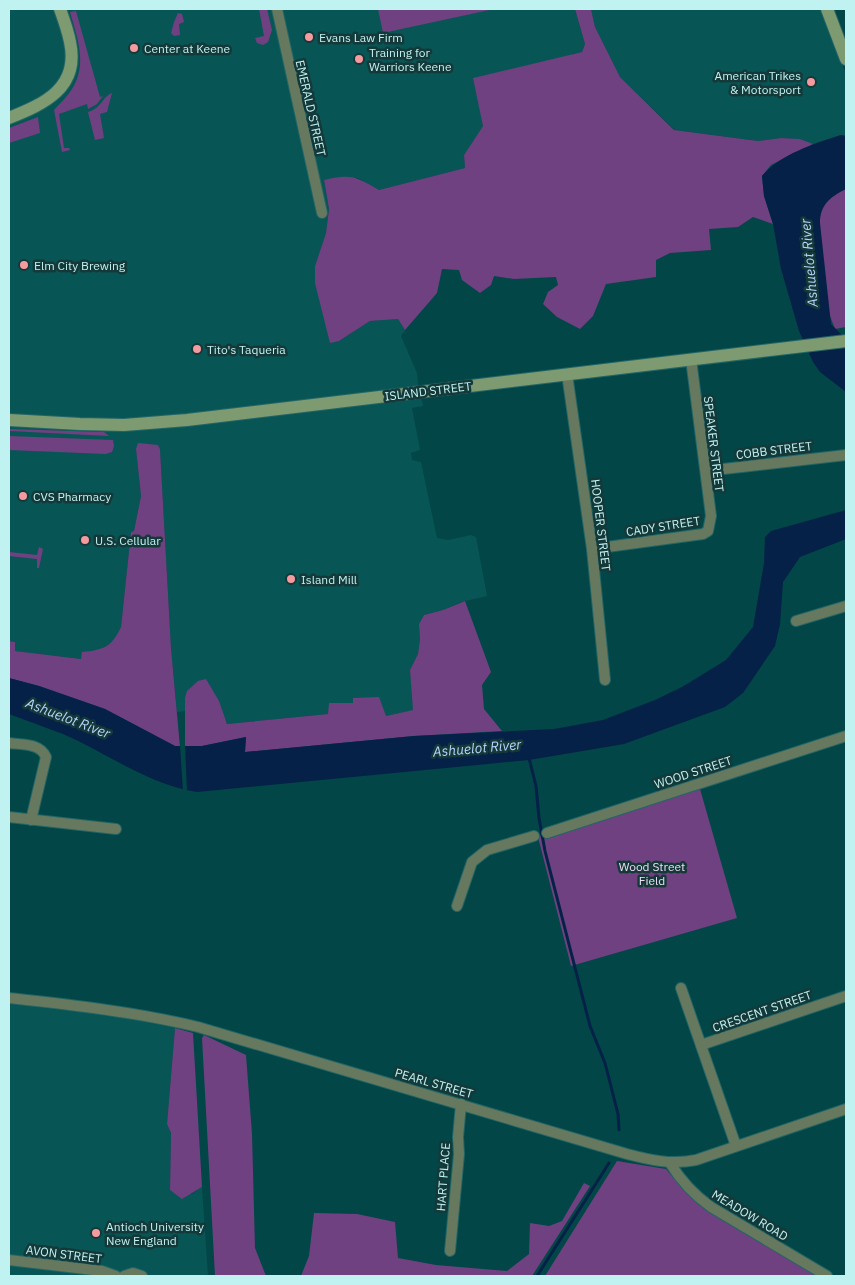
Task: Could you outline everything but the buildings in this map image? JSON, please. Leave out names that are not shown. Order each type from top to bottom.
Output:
[{"type":"street","points":[[9,118],[46,102],[62,86],[68,75],[72,55],[60,9]]},
{"type":"street","name":"EMERALD STREET","points":[[277,9],[322,214]]},
{"type":"street","points":[[827,9],[846,59]]},
{"type":"street","name":"ISLAND STREET","points":[[9,420],[124,425],[186,420],[846,341]]},
{"type":"street","name":"SPEAKER STREET","points":[[691,359],[711,516],[708,531]]},
{"type":"street","name":"HOOPER STREET","points":[[567,374],[592,549],[605,680]]},
{"type":"street","name":"COBB STREET","points":[[706,471],[846,455]]},
{"type":"street","name":"CADY STREET","points":[[592,549],[703,534],[708,531]]},
{"type":"street","points":[[796,621],[846,606]]},
{"type":"street","name":"WOOD STREET","points":[[547,832],[846,736]]},
{"type":"street","points":[[9,743],[37,747],[43,750],[46,757],[31,820]]},
{"type":"street","points":[[9,818],[116,830]]},
{"type":"street","points":[[457,906],[472,862],[488,850],[534,836]]},
{"type":"street","points":[[681,988],[701,1046]]},
{"type":"street","name":"CRESCENT STREET","points":[[736,1146],[701,1046],[846,996]]},
{"type":"street","name":"PEARL STREET","points":[[9,998],[167,1019],[224,1034],[627,1154],[670,1163],[696,1160],[846,1109]]},
{"type":"street","name":"HART PLACE","points":[[450,1251],[459,1154],[458,1137],[461,1104]]},
{"type":"street","name":"MEADOW ROAD","points":[[670,1163],[684,1183],[711,1207],[827,1276]]},
{"type":"street","name":"AVON STREET","points":[[9,1260],[102,1271],[116,1276]]},
{"type":"street","points":[[124,1276],[133,1273],[142,1276]]},
{"type":"shaded area","points":[[9,9],[379,9],[484,11],[494,9],[575,9],[585,44],[582,52],[572,54],[483,126],[464,155],[465,168],[379,190],[358,178],[324,180],[329,209],[326,233],[315,266],[339,341],[370,321],[398,319],[405,330],[401,336],[417,373],[423,406],[412,408],[420,450],[411,453],[412,460],[421,462],[437,538],[448,540],[471,535],[476,537],[487,596],[461,602],[443,610],[424,615],[419,624],[418,654],[410,670],[414,710],[386,716],[353,698],[354,703],[328,714],[227,724],[226,720],[185,698],[186,711],[177,712],[171,648],[160,449],[158,445],[136,449],[141,496],[134,531],[131,532],[121,627],[116,639],[100,650],[83,652],[82,659],[14,651],[15,642],[9,641]]},
{"type":"shaded area","points":[[591,9],[820,9],[846,74],[846,136],[841,135],[813,144],[800,139],[781,138],[758,141],[675,130],[620,77],[595,27]]},
{"type":"shaded area","points":[[9,1004],[114,1016],[175,1028],[167,1124],[171,1133],[170,1190],[192,1194],[202,1187],[208,1276],[9,1276]]},
{"type":"green space","points":[[259,9],[267,9],[272,30],[268,42],[263,45],[257,43],[255,38],[264,36]]},
{"type":"green space","points":[[378,9],[494,9],[383,33]]},
{"type":"green space","points":[[575,9],[591,9],[595,27],[620,77],[674,130],[758,141],[781,138],[800,139],[813,144],[771,165],[762,176],[764,196],[773,224],[753,217],[738,227],[709,229],[711,250],[670,253],[656,260],[656,277],[606,284],[593,316],[580,329],[557,317],[543,304],[548,292],[558,285],[556,277],[514,279],[494,276],[491,285],[480,293],[462,280],[459,270],[442,269],[437,293],[405,330],[398,319],[370,321],[339,341],[330,343],[315,283],[315,266],[326,233],[329,209],[324,180],[341,177],[353,178],[379,190],[465,168],[464,155],[483,126],[473,78],[582,52],[585,44]]},
{"type":"green space","points":[[76,11],[100,97],[103,96],[97,104],[88,109],[87,104],[59,114],[64,148],[69,148],[70,150],[62,152],[54,110],[66,97],[77,80],[80,51],[70,12]]},
{"type":"green space","points":[[178,13],[182,14],[184,22],[179,24],[180,35],[174,36],[171,33]]},
{"type":"green space","points":[[112,93],[107,112],[100,114],[104,138],[95,140],[88,112],[96,108]]},
{"type":"green space","points":[[38,117],[40,133],[9,143],[9,128]]},
{"type":"green space","points":[[846,183],[846,327],[835,329],[828,311],[813,208]]},
{"type":"green space","points":[[9,429],[104,432],[109,436],[9,431]]},
{"type":"green space","points":[[9,436],[113,440],[114,446],[112,452],[106,454],[9,450]]},
{"type":"green space","points":[[138,443],[158,445],[160,449],[171,648],[180,747],[105,709],[39,686],[9,678],[9,641],[15,642],[15,651],[81,659],[82,652],[106,646],[118,634],[121,627],[131,532],[134,531],[141,496],[136,449]]},
{"type":"green space","points":[[39,547],[43,549],[39,568],[37,568],[37,559],[9,556],[9,552],[37,555]]},
{"type":"green space","points":[[465,601],[491,672],[482,685],[484,709],[502,731],[414,736],[245,752],[246,737],[202,746],[185,747],[185,698],[187,691],[198,681],[206,679],[219,701],[227,724],[328,714],[329,703],[353,703],[353,698],[379,697],[386,716],[413,710],[410,670],[418,654],[419,624],[424,615]]},
{"type":"green space","name":"Wood Street Field","points":[[700,789],[737,918],[571,966],[538,837]]},
{"type":"green space","points":[[175,1028],[193,1033],[202,1187],[182,1199],[170,1190],[171,1133],[167,1124]]},
{"type":"green space","points":[[204,1035],[246,1055],[252,1134],[255,1248],[266,1276],[215,1276],[202,1038]]},
{"type":"green space","points":[[617,1161],[666,1169],[703,1208],[817,1276],[545,1276]]},
{"type":"green space","points":[[584,1183],[590,1186],[532,1276],[301,1276],[309,1256],[314,1213],[357,1214],[395,1222],[398,1258],[436,1265],[507,1271],[529,1254],[530,1223],[549,1226],[562,1221]]},
{"type":"water","name":"Ashuelot River","points":[[841,135],[846,136],[846,189],[827,202],[820,217],[820,223],[831,324],[846,339],[846,392],[820,372],[813,362],[799,331],[781,269],[773,224],[764,196],[762,176],[788,156],[809,146]]},
{"type":"water","name":"Ashuelot River","points":[[846,510],[846,539],[800,557],[783,582],[780,624],[775,646],[743,693],[725,707],[624,744],[529,760],[197,792],[162,783],[145,776],[63,734],[9,714],[9,678],[39,686],[105,709],[175,746],[202,746],[246,737],[245,752],[414,736],[554,729],[603,720],[655,700],[682,687],[726,660],[753,627],[764,563],[765,537],[771,531]]},
{"type":"pier","points":[[185,744],[187,792],[183,792],[180,745]]},
{"type":"waterway","points":[[529,758],[536,786],[545,851],[590,1026],[605,1063],[618,1114],[619,1130]]},
{"type":"waterway","points":[[537,1276],[609,1163]]},
{"type":"place","name":"Evans Law Firm","points":[[309,37]]},
{"type":"place","name":"Center at Keene","points":[[134,48]]},
{"type":"place","name":"Training for Warriors Keene","points":[[359,59]]},
{"type":"place","name":"American Trikes & Motorsport","points":[[811,82]]},
{"type":"place","name":"Elm City Brewing","points":[[24,265]]},
{"type":"place","name":"Tito's Taqueria","points":[[197,349]]},
{"type":"place","name":"CVS Pharmacy","points":[[23,496]]},
{"type":"place","name":"U.S. Cellular","points":[[85,540]]},
{"type":"place","name":"Island Mill","points":[[291,579]]},
{"type":"place","name":"Antioch University New England","points":[[96,1233]]}]
